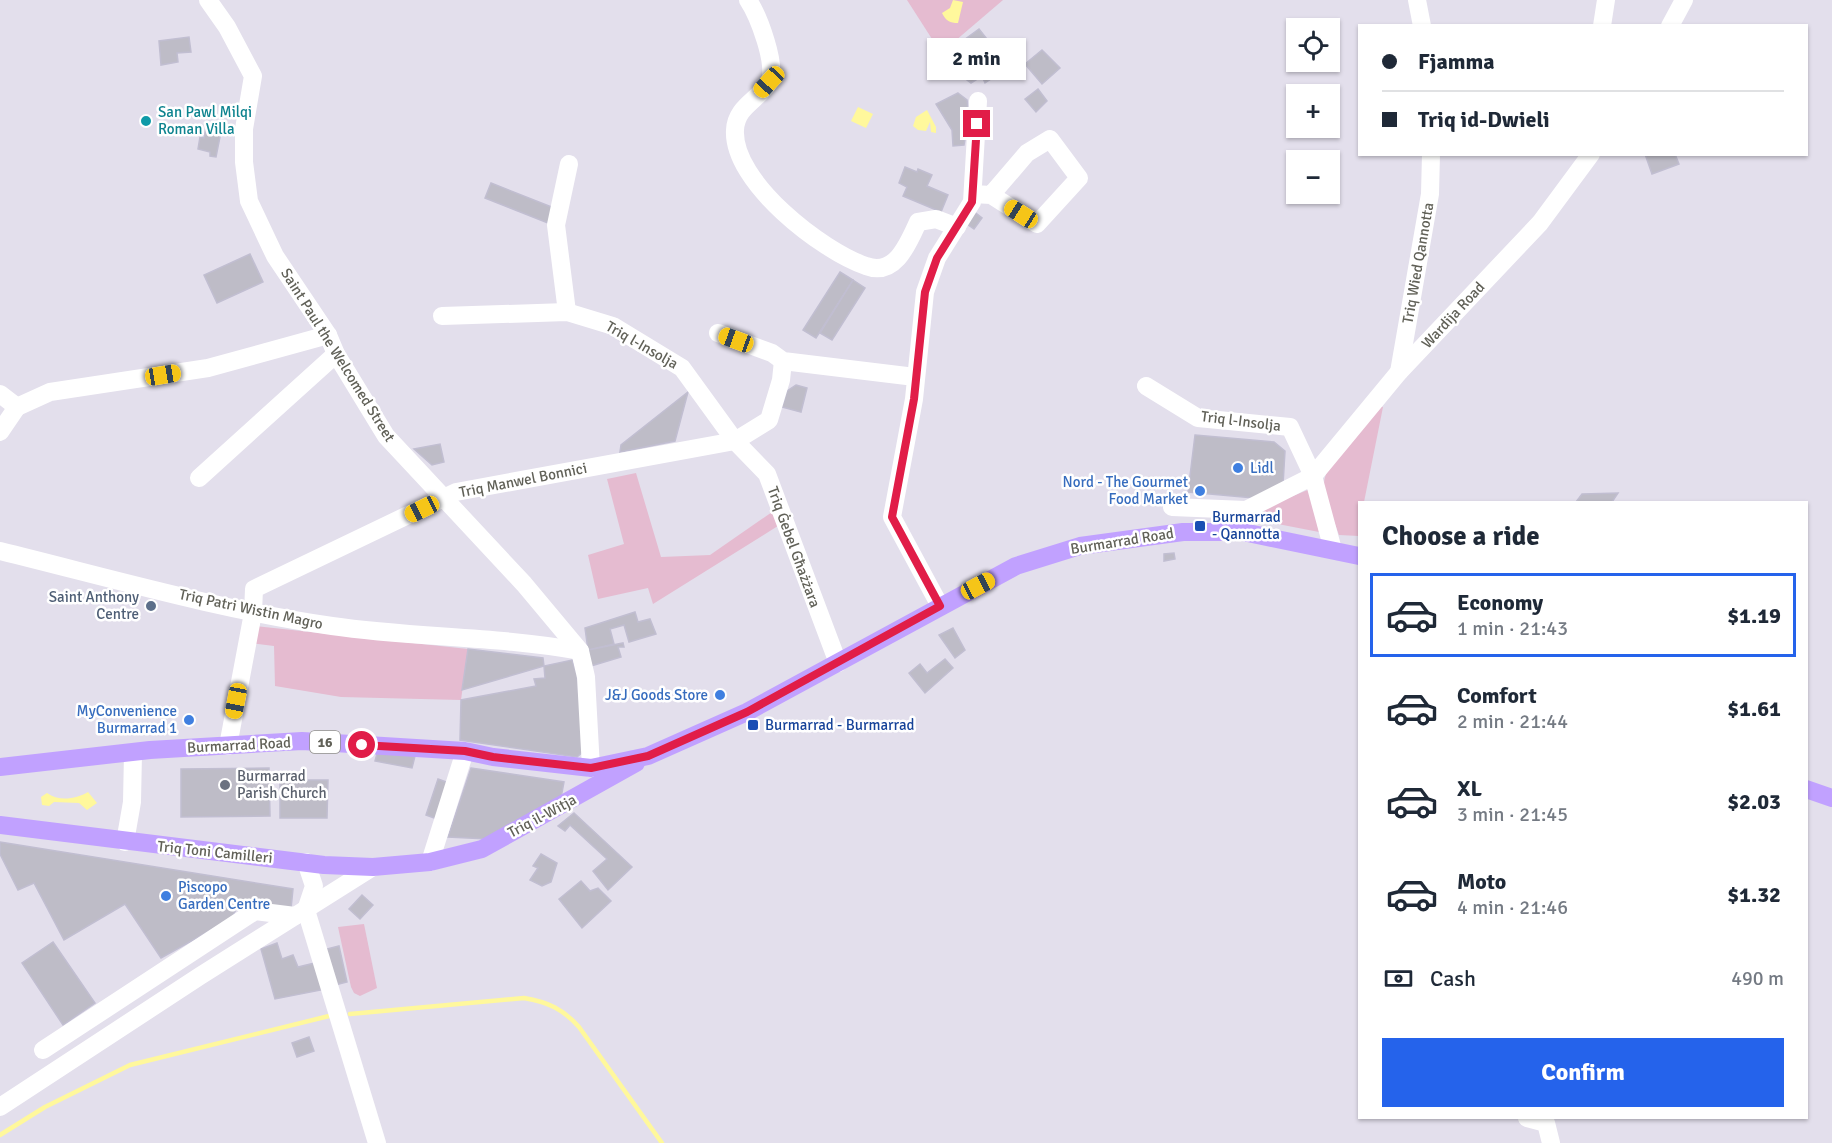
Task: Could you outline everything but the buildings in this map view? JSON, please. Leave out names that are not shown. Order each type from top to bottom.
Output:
[{"type":"main road","name":"Burmarrad Road","points":[[0,766],[133,753],[302,741],[465,751],[493,757],[591,768],[648,756],[747,712],[1016,566],[1080,546],[1183,532],[1243,532],[1358,556]]},
{"type":"main road","name":"Triq il-Witja","points":[[430,862],[482,849],[648,756]]},
{"type":"main road","points":[[1808,790],[1832,798]]},
{"type":"main road","name":"Triq Toni Camilleri","points":[[0,825],[125,842],[306,862],[373,867],[430,862]]},
{"type":"street","points":[[748,0],[754,8],[771,65],[769,82],[741,110],[735,130],[740,152],[751,175],[785,215],[829,250],[874,269],[891,266],[903,252],[918,222],[936,219],[957,227]]},
{"type":"street","points":[[1417,0],[1422,24]]},
{"type":"street","points":[[1602,24],[1606,0]]},
{"type":"street","points":[[1671,24],[1684,0]]},
{"type":"street","name":"Saint Paul the Welcomed Street","points":[[211,2],[253,76],[244,129],[244,162],[249,201],[275,256],[328,335],[336,354],[386,436],[553,617],[580,651],[586,677],[591,768]]},
{"type":"street","points":[[978,101],[982,194]]},
{"type":"street","points":[[940,606],[892,517],[915,377],[925,292],[935,263],[970,208],[982,194],[1027,153],[1050,140],[1079,178],[1036,224],[982,194]]},
{"type":"street","name":"Triq Wied Qannotta","points":[[1399,372],[1430,194],[1431,156]]},
{"type":"street","name":"Wardija Road","points":[[1246,510],[1313,476],[1399,372],[1540,223],[1590,156]]},
{"type":"street","points":[[567,312],[556,225],[569,164]]},
{"type":"street","name":"Triq l-Insolja","points":[[442,316],[567,312],[613,326],[682,368],[735,441]]},
{"type":"street","points":[[718,333],[772,353],[783,361],[915,377]]},
{"type":"street","points":[[0,432],[17,407],[51,392],[208,368],[328,335]]},
{"type":"street","points":[[199,478],[336,354]]},
{"type":"street","name":"Triq Manwel Bonnici","points":[[253,613],[254,590],[456,492],[735,441],[769,420],[783,361]]},
{"type":"street","name":"Triq l-Insolja","points":[[1146,386],[1198,418],[1290,427],[1313,476]]},
{"type":"street","points":[[0,394],[17,407]]},
{"type":"street","name":"Triq Ġebel Għażżara","points":[[735,441],[767,474],[838,663]]},
{"type":"street","points":[[1313,476],[1333,550]]},
{"type":"street","points":[[1172,507],[1246,510],[1243,532]]},
{"type":"street","name":"Triq Patri Wistin Magro","points":[[0,551],[253,613],[334,627],[542,644],[580,651]]},
{"type":"street","points":[[228,746],[253,613]]},
{"type":"street","points":[[542,644],[541,632],[553,617]]},
{"type":"street","points":[[430,862],[465,751]]},
{"type":"street","points":[[125,842],[132,802],[133,753]]},
{"type":"street","points":[[306,862],[314,886],[301,913],[377,1143]]},
{"type":"street","points":[[0,1107],[373,867]]},
{"type":"street","points":[[43,1050],[255,910],[301,913]]},
{"type":"street","points":[[1531,1119],[1546,1123],[1551,1143]]},
{"type":"shaded area","points":[[907,0],[1003,0],[941,53]]},
{"type":"shaded area","points":[[953,0],[963,2],[958,23],[948,21],[942,13],[950,8]]},
{"type":"shaded area","points":[[858,107],[873,114],[866,128],[851,121]]},
{"type":"shaded area","points":[[927,110],[936,127],[936,133],[931,132],[930,122],[926,131],[918,130],[913,126],[916,117]]},
{"type":"shaded area","points":[[1380,406],[1383,407],[1364,501],[1358,501],[1358,536],[1339,535],[1324,485],[1330,465],[1346,443]]},
{"type":"shaded area","points":[[636,473],[661,557],[710,555],[775,510],[781,524],[653,604],[648,588],[598,599],[588,555],[624,544],[607,479]]},
{"type":"shaded area","points":[[1310,489],[1319,532],[1263,521],[1264,508]]},
{"type":"shaded area","points":[[255,626],[468,649],[461,700],[341,697],[275,686],[274,646],[251,643]]},
{"type":"shaded area","points":[[88,792],[97,803],[87,810],[79,803],[54,802],[49,806],[42,805],[41,797],[47,793],[57,798],[68,798]]},
{"type":"shaded area","points":[[364,924],[377,988],[360,996],[354,993],[351,987],[338,927]]},
{"type":"waterway","points":[[350,1014],[524,998],[548,1004],[567,1015],[579,1027],[662,1143]]},
{"type":"waterway","points":[[0,1135],[45,1107],[130,1065],[333,1015]]},
{"type":"place","name":"San Pawl Milqi Roman Villa","points":[[146,121]]},
{"type":"place","name":"Lidl","points":[[1238,468]]},
{"type":"place","name":"Nord - The Gourmet Food Market","points":[[1200,491]]},
{"type":"place","name":"Burmarrad - Qannotta","points":[[1200,526]]},
{"type":"place","name":"Saint Anthony Centre","points":[[151,606]]},
{"type":"place","name":"J&J Goods Store","points":[[720,695]]},
{"type":"place","name":"MyConvenience Burmarrad 1","points":[[189,720]]},
{"type":"place","name":"Burmarrad - Burmarrad","points":[[753,725]]},
{"type":"place","name":"Burmarrad Parish Church","points":[[225,785]]},
{"type":"place","name":"Piscopo Garden Centre","points":[[166,896]]},
{"type":"route","points":[[362,745],[465,751],[493,757],[591,768],[648,756],[747,712],[940,606],[892,517],[914,399],[925,292],[937,258],[972,202],[977,124]]}]
